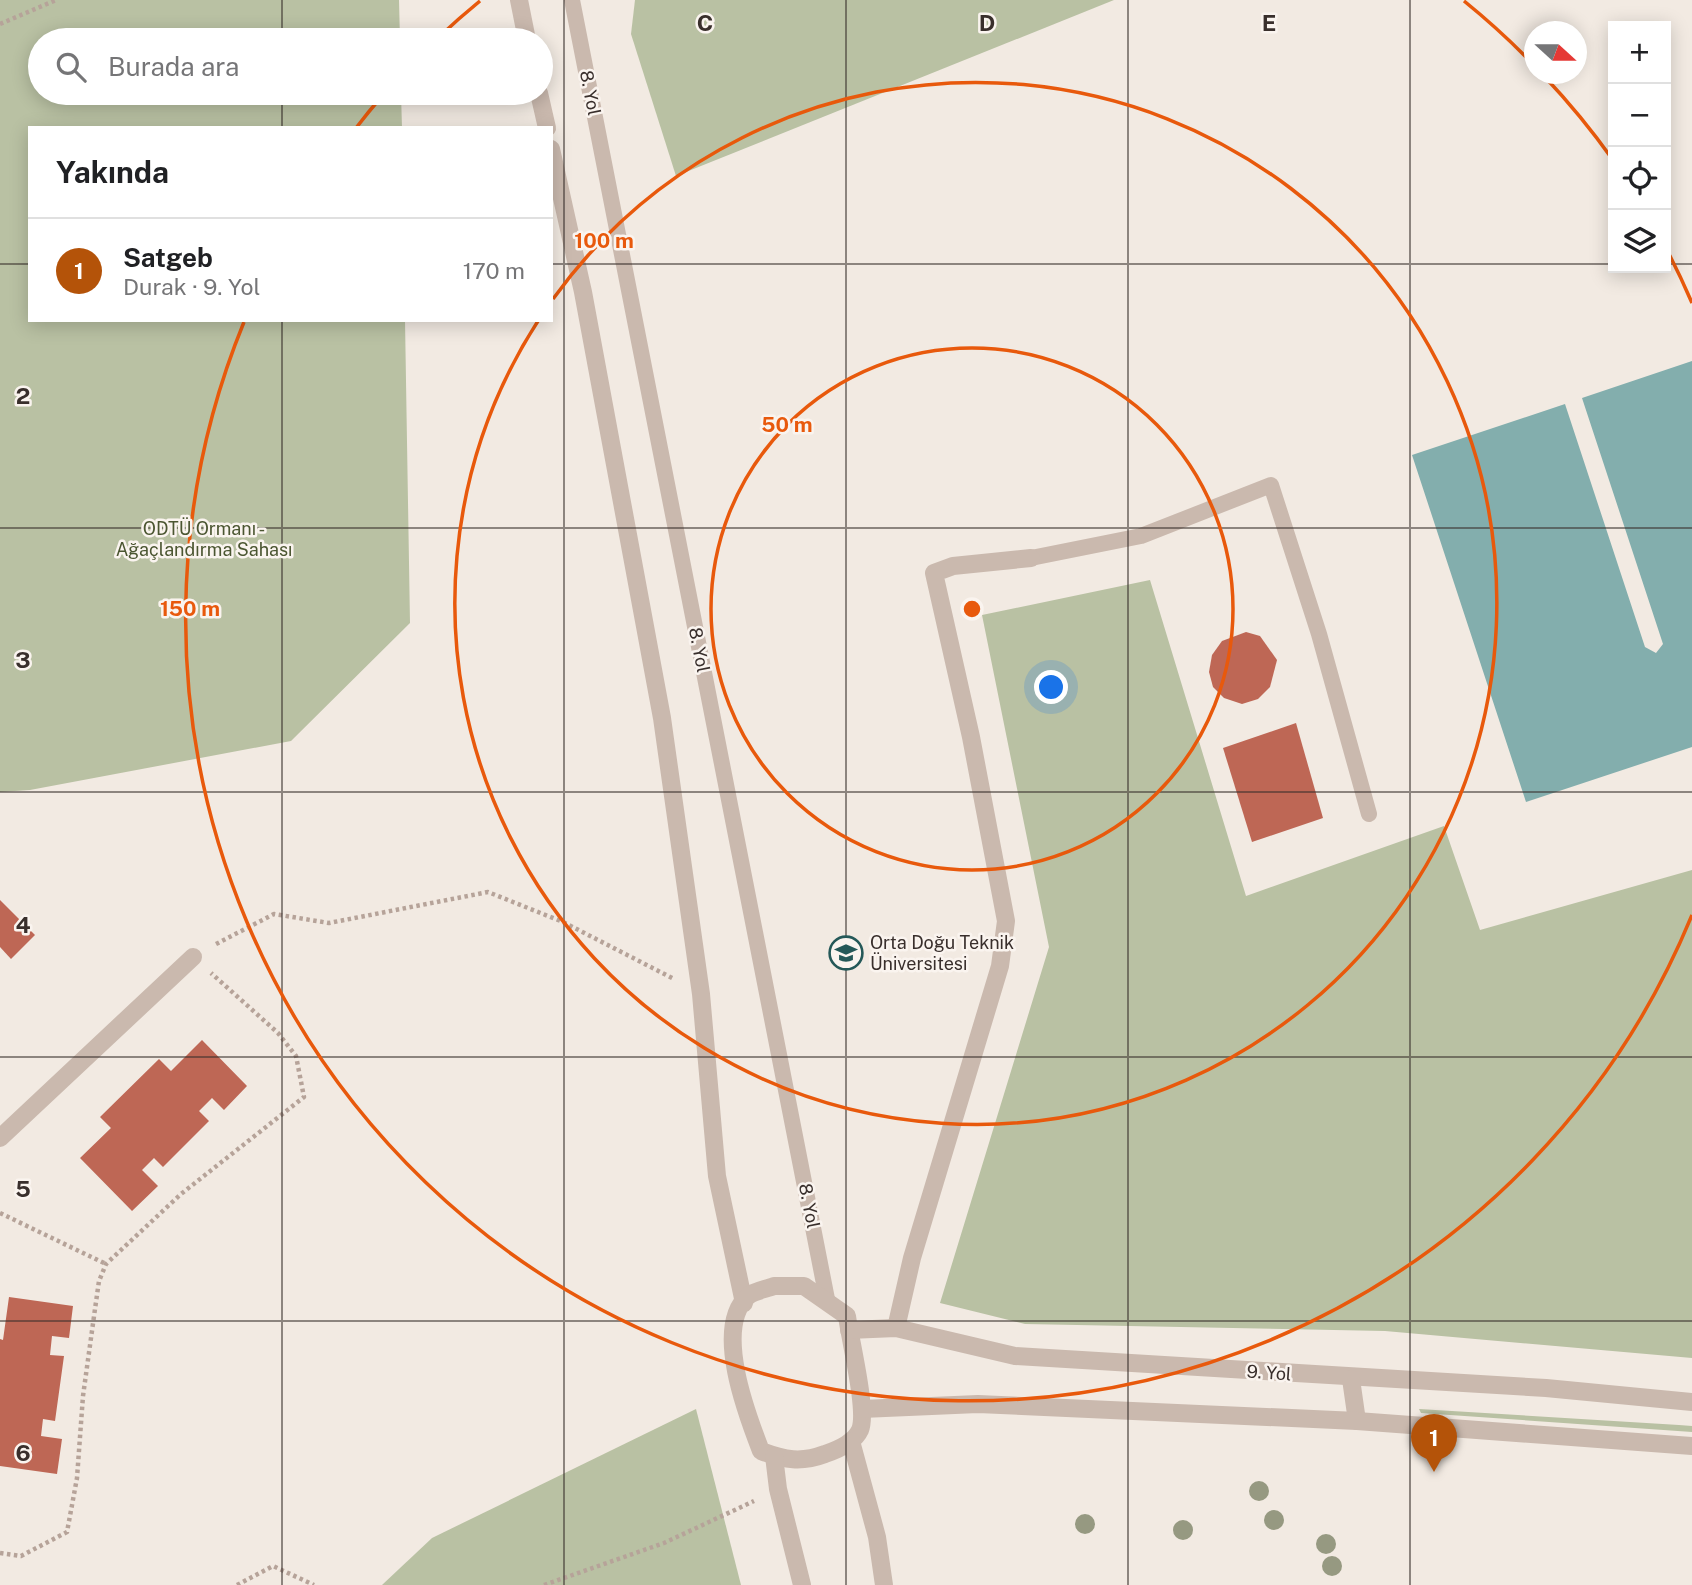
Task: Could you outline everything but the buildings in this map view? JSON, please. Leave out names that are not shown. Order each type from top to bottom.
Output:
[{"type":"street","points":[[518,1],[524,28]]},
{"type":"street","points":[[542,105],[547,126]]},
{"type":"street","points":[[553,158],[583,292],[662,718],[701,994],[717,1176],[744,1303],[734,1318],[732,1340],[746,1413],[761,1451],[785,1461],[808,1460],[851,1441],[877,1537],[884,1585]]},
{"type":"street","points":[[896,1328],[912,1258],[1000,966],[1006,921],[971,737],[934,573],[953,566],[1031,558]]},
{"type":"street","points":[[0,1138],[192,957]]},
{"type":"street","name":"8. Yol","points":[[744,1303],[749,1295],[774,1286],[804,1286],[847,1316],[862,1409],[860,1430],[851,1441]]},
{"type":"street","name":"9. Yol","points":[[849,1330],[896,1328],[1015,1356],[1351,1379],[1546,1388],[1692,1402]]},
{"type":"street","points":[[1351,1379],[1357,1421]]},
{"type":"street","points":[[862,1409],[978,1404],[1357,1421],[1692,1446]]},
{"type":"street","points":[[774,1456],[778,1489],[802,1585]]},
{"type":"lane","name":"8. Yol","points":[[572,0],[827,1300]]},
{"type":"lane","points":[[1031,558],[1141,536],[1271,485],[1319,634],[1369,814]]},
{"type":"path","points":[[0,24],[56,0]]},
{"type":"path","points":[[0,1553],[21,1556],[67,1532],[77,1478],[83,1396],[94,1309],[99,1281],[106,1264],[181,1194],[304,1097],[296,1056],[278,1033],[192,957],[274,914],[329,923],[488,892],[563,922],[701,994]]},
{"type":"path","points":[[0,1213],[106,1264]]},
{"type":"path","points":[[544,1585],[664,1544],[778,1489]]},
{"type":"path","points":[[237,1585],[273,1566],[314,1585]]},
{"type":"green space","name":"ODTÜ Ormanı - Ağaçlandırma Sahası","points":[[0,0],[399,0],[400,28],[28,28],[28,105],[401,105],[402,126],[28,126],[28,322],[405,322],[410,623],[291,741],[30,790],[0,792]]},
{"type":"green space","points":[[635,0],[1114,0],[676,176],[631,34]]},
{"type":"green space","points":[[1150,580],[1246,896],[1444,826],[1480,930],[1692,870],[1692,1358],[1385,1331],[1025,1324],[940,1303],[1049,947],[982,615]]},
{"type":"green space","points":[[696,1409],[741,1585],[382,1585],[432,1538]]},
{"type":"green space","points":[[1419,1409],[1692,1426],[1692,1432],[1421,1413]]},
{"type":"water","points":[[1692,361],[1692,747],[1526,802],[1412,455],[1565,404],[1645,647],[1656,653],[1663,644],[1582,398]]},
{"type":"place","name":"Orta Doğu Teknik Üniversitesi","points":[[846,953]]},
{"type":"place","name":"Satgeb","points":[[1434,1472]]}]
